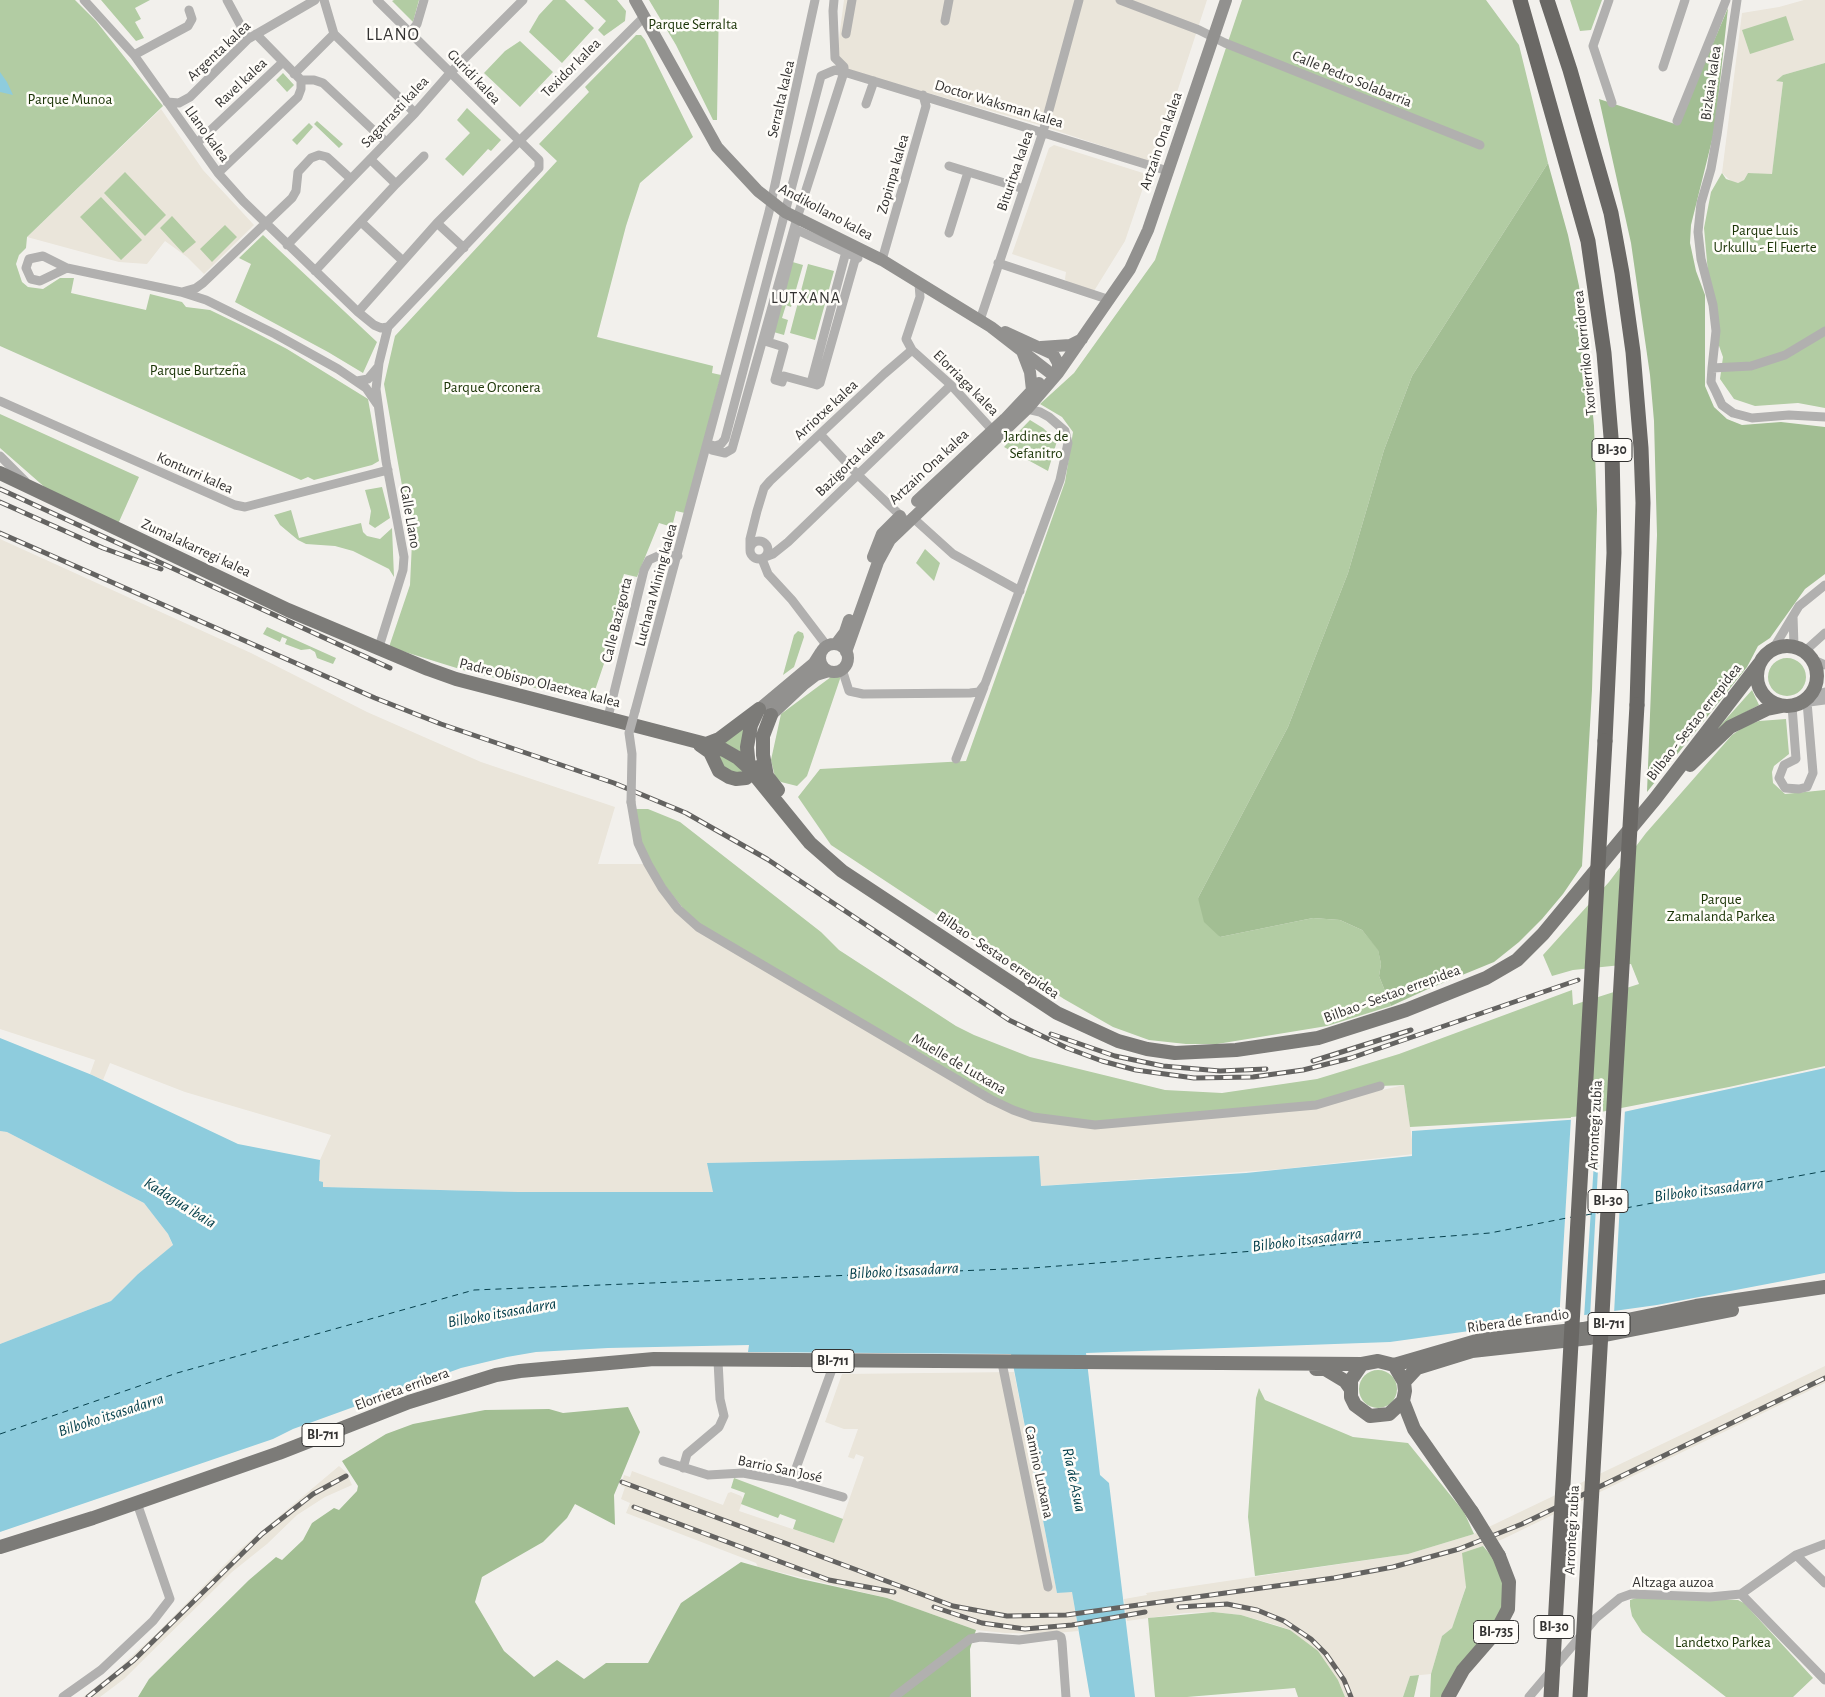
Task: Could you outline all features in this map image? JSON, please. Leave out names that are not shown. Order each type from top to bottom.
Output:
[{"type":"highway","points":[[1514,0],[1531,38]]},
{"type":"highway","name":"Txorierriko korridorea","points":[[1520,0],[1588,241],[1604,353],[1612,449],[1614,553],[1605,741]]},
{"type":"highway","name":"BI-30","points":[[1547,0],[1554,22]]},
{"type":"highway","points":[[1554,0],[1554,22]]},
{"type":"highway","name":"Arrontegi zubia","points":[[1554,22],[1599,170],[1622,273],[1633,352],[1641,448],[1642,548],[1637,705],[1580,1697]]},
{"type":"highway","name":"Arrontegi zubia","points":[[1551,1697],[1605,741]]},
{"type":"main road","name":"Andikollano kalea","points":[[635,0],[717,147],[772,203],[847,247],[882,260],[924,291],[980,320],[1022,350],[1055,369]]},
{"type":"main road","name":"Artzain Ona kalea","points":[[996,433],[1032,390],[1083,339],[1110,300],[1142,246],[1226,0]]},
{"type":"main road","points":[[991,327],[1041,347],[1053,354],[1055,369]]},
{"type":"main road","points":[[1041,347],[1070,345],[1083,339]]},
{"type":"main road","points":[[1022,350],[1030,372],[1032,390]]},
{"type":"main road","name":"Artzain Ona kalea","points":[[765,712],[814,663],[833,649],[884,549],[907,518],[996,433],[1027,409],[1055,369]]},
{"type":"main road","points":[[0,468],[48,493]]},
{"type":"main road","name":"Zumalakarregi kalea","points":[[0,473],[48,493],[288,610],[378,650]]},
{"type":"main road","points":[[1783,646],[1804,652],[1816,668],[1818,678],[1798,702],[1773,703],[1760,690],[1757,682],[1759,664],[1765,655],[1773,649],[1783,646]]},
{"type":"main road","points":[[701,742],[719,739],[765,712],[816,675],[829,671],[844,674],[847,661],[833,649],[820,661],[829,671]]},
{"type":"main road","name":"Padre Obispo Olaetxea kalea","points":[[378,650],[456,679],[726,747],[756,767]]},
{"type":"main road","name":"Bilbao - Sestao errepidea","points":[[756,767],[842,871],[1057,1013],[1118,1041],[1147,1049],[1175,1052],[1236,1050],[1318,1038],[1406,1010],[1486,978],[1516,960],[1543,934],[1655,799],[1759,664]]},
{"type":"main road","name":"Bilbao - Sestao errepidea","points":[[1655,799],[1730,726],[1767,709],[1798,702]]},
{"type":"main road","points":[[701,742],[710,752],[719,771],[736,779],[746,778],[756,767],[747,747],[751,725],[765,712]]},
{"type":"main road","name":"Ribera de Erandio","points":[[1394,1365],[1480,1340],[1583,1329],[1696,1306],[1825,1288]]},
{"type":"main road","name":"Ribera de Erandio","points":[[1404,1382],[1417,1368],[1472,1351],[1626,1331],[1782,1299],[1825,1288]]},
{"type":"main road","name":"Elorrieta erribera","points":[[0,1547],[279,1453],[409,1402],[496,1375],[545,1368],[654,1359],[718,1361]]},
{"type":"main road","name":"BI-711","points":[[718,1361],[1362,1364],[1378,1361],[1394,1365]]},
{"type":"main road","name":"BI-711","points":[[1178,1362],[1235,1371],[1325,1369],[1344,1381],[1350,1388],[1351,1397],[1362,1412],[1380,1417],[1389,1414]]},
{"type":"main road","points":[[1350,1388],[1351,1380],[1362,1364]]},
{"type":"main road","points":[[1394,1365],[1404,1382],[1403,1401],[1414,1429]]},
{"type":"main road","points":[[1403,1401],[1389,1414],[1414,1429]]},
{"type":"main road","name":"BI-735","points":[[1414,1429],[1472,1512],[1499,1556],[1509,1582],[1508,1609],[1496,1632],[1463,1670],[1448,1697]]},
{"type":"street","points":[[218,173],[298,97],[301,89],[297,77],[283,62],[252,36],[227,0]]},
{"type":"street","name":"Argenta kalea","points":[[167,102],[179,103],[190,97],[252,36],[315,0]]},
{"type":"street","points":[[324,0],[334,34],[415,113]]},
{"type":"street","name":"Guridi kalea","points":[[377,0],[518,140]]},
{"type":"street","points":[[410,33],[417,24],[424,0]]},
{"type":"street","name":"Sagarrasti kalea","points":[[288,245],[415,113],[451,72],[523,0]]},
{"type":"street","name":"Serralta kalea","points":[[772,203],[816,0]]},
{"type":"street","points":[[710,447],[725,453],[732,450],[797,218],[844,72],[844,67],[835,58],[834,0]]},
{"type":"street","points":[[846,34],[852,0]]},
{"type":"street","points":[[945,21],[949,0]]},
{"type":"street","name":"Bituritxa kalea","points":[[980,320],[1043,132],[1079,0]]},
{"type":"street","name":"Calle Pedro Solabarria","points":[[1120,0],[1480,145]]},
{"type":"street","points":[[1609,0],[1593,46],[1612,103]]},
{"type":"street","points":[[1663,67],[1685,0]]},
{"type":"street","name":"Bizkaia kalea","points":[[1677,121],[1726,0]]},
{"type":"street","name":"Bizkaia kalea","points":[[1738,0],[1711,169],[1702,203],[1698,232],[1701,259],[1714,314],[1716,331],[1712,382],[1722,404],[1733,413],[1752,418],[1789,415],[1825,417]]},
{"type":"street","name":"Llano kalea","points":[[86,1],[134,55],[218,173],[265,224],[358,312],[374,325],[381,328],[388,327]]},
{"type":"street","points":[[134,55],[188,26],[192,19],[189,10]]},
{"type":"street","name":"Texidor kalea","points":[[358,312],[402,260],[437,223],[518,140],[645,16]]},
{"type":"street","points":[[297,77],[334,34]]},
{"type":"street","name":"Ravel kalea","points":[[197,143],[283,62]]},
{"type":"street","name":"Doctor Waksman kalea","points":[[785,212],[822,76],[835,70],[924,95],[1168,171]]},
{"type":"street","points":[[297,77],[314,80],[323,84],[386,142]]},
{"type":"street","points":[[866,104],[874,81]]},
{"type":"street","name":"Zopinpa kalea","points":[[882,260],[924,115],[926,100],[924,95]]},
{"type":"street","points":[[377,404],[378,367],[388,327],[539,168],[539,160],[518,140]]},
{"type":"street","points":[[182,292],[196,288],[203,283],[295,194],[300,169],[315,156],[327,157],[351,179]]},
{"type":"street","points":[[315,271],[424,156]]},
{"type":"street","points":[[370,159],[396,184]]},
{"type":"street","points":[[949,166],[1024,189]]},
{"type":"street","points":[[950,234],[968,172]]},
{"type":"street","name":"Luchana Mining kalea","points":[[630,734],[678,556],[710,447],[772,203]]},
{"type":"street","points":[[710,447],[721,444],[725,439],[785,212]]},
{"type":"street","points":[[767,220],[776,221],[780,229]]},
{"type":"street","points":[[361,222],[402,260]]},
{"type":"street","points":[[437,223],[464,248]]},
{"type":"street","points":[[797,230],[847,247],[858,258],[855,260],[820,383],[817,385],[811,383],[784,376],[782,382],[775,380],[784,347],[768,342],[797,230]]},
{"type":"street","points":[[811,383],[847,247]]},
{"type":"street","points":[[998,263],[1110,300]]},
{"type":"street","points":[[67,268],[182,292],[217,305],[276,334],[357,381],[366,388],[377,404]]},
{"type":"street","points":[[203,283],[206,294],[217,305]]},
{"type":"street","points":[[912,350],[906,339],[907,331],[924,291]]},
{"type":"street","points":[[1712,368],[1751,366],[1785,356],[1825,331]]},
{"type":"street","name":"Elorriaga kalea","points":[[912,350],[952,385],[996,433]]},
{"type":"street","name":"Arriotxe kalea","points":[[750,549],[750,539],[764,488],[912,350]]},
{"type":"street","points":[[357,381],[368,379],[378,367]]},
{"type":"street","name":"Bazigorta kalea","points":[[763,558],[773,554],[788,542],[952,385]]},
{"type":"street","name":"Konturri kalea","points":[[0,401],[227,502],[245,507],[388,470]]},
{"type":"street","name":"Calle Llano","points":[[377,404],[404,557],[403,570],[378,650]]},
{"type":"street","points":[[956,760],[1060,480],[1068,443],[1065,431],[1049,417],[1040,412],[1027,409]]},
{"type":"street","points":[[820,434],[858,474],[907,518],[953,554],[1020,591]]},
{"type":"street","points":[[0,456],[25,481]]},
{"type":"street","points":[[763,558],[753,557],[750,549],[755,542],[763,542],[768,549],[763,558],[768,574],[833,649]]},
{"type":"street","name":"Calle Bazigorta","points":[[608,717],[644,570],[649,560],[660,555],[678,556]]},
{"type":"street","points":[[1773,649],[1799,606],[1825,585]]},
{"type":"street","points":[[1793,616],[1804,652],[1825,665]]},
{"type":"street","points":[[1804,652],[1825,633]]},
{"type":"street","points":[[844,674],[849,691],[876,694],[970,693],[979,692],[985,684]]},
{"type":"street","points":[[1798,702],[1825,692]]},
{"type":"street","points":[[1798,702],[1825,700]]},
{"type":"street","points":[[1798,702],[1813,773],[1807,787],[1799,789],[1785,788],[1779,778],[1780,771],[1784,765],[1796,759],[1798,702]]},
{"type":"street","name":"Muelle de Lutxana","points":[[630,734],[632,754],[631,802],[638,843],[662,888],[678,909],[698,927],[990,1099],[1013,1110],[1033,1117],[1095,1125],[1316,1105],[1380,1086]]},
{"type":"street","points":[[683,1468],[687,1454],[719,1427],[724,1416],[720,1399],[718,1361]]},
{"type":"street","points":[[791,1482],[835,1362]]},
{"type":"street","name":"Camino Lutxana","points":[[1007,1362],[1048,1587]]},
{"type":"street","name":"Barrio San José","points":[[663,1461],[708,1475],[743,1472],[791,1482],[842,1497]]},
{"type":"street","points":[[64,1697],[101,1670],[153,1621],[170,1599],[136,1502]]},
{"type":"street","points":[[1825,1544],[1796,1555],[1741,1594],[1825,1680]]},
{"type":"street","points":[[1796,1555],[1825,1583]]},
{"type":"street","name":"Altzaga auzoa","points":[[1530,1697],[1596,1618],[1620,1598],[1638,1593],[1710,1597],[1741,1594]]},
{"type":"street","points":[[894,1697],[970,1639],[980,1637],[1019,1640],[1057,1635],[1061,1637],[1066,1697]]},
{"type":"shaded area","points":[[844,0],[1207,0],[1154,163],[1036,124],[838,67],[836,61]]},
{"type":"shaded area","points":[[1804,0],[1825,0],[1825,63],[1783,75],[1777,81],[1783,82],[1772,175],[1748,173],[1743,181],[1738,183],[1732,182],[1722,173],[1742,13],[1779,7]]},
{"type":"shaded area","points":[[161,109],[203,170],[254,225],[204,274],[187,257],[165,241],[147,264],[119,262],[27,237]]},
{"type":"shaded area","points":[[1054,145],[1143,173],[1146,179],[1125,241],[1094,291],[1068,284],[1065,279],[1066,272],[1012,254],[1049,148]]},
{"type":"shaded area","points":[[0,539],[251,653],[367,712],[481,762],[615,807],[598,864],[648,864],[1033,1117],[1316,1105],[1404,1085],[1414,1154],[1283,1169],[1040,1186],[1039,1156],[708,1163],[714,1192],[518,1192],[322,1187],[319,1181],[320,1160],[331,1135],[185,1092],[110,1063],[103,1080],[90,1074],[95,1060],[0,1029]]},
{"type":"shaded area","points":[[0,1131],[7,1132],[144,1203],[168,1234],[173,1246],[138,1274],[111,1301],[0,1344]]},
{"type":"shaded area","points":[[1825,1366],[1825,1383],[1503,1539],[1463,1553],[1466,1586],[1452,1628],[1442,1636],[1431,1674],[1410,1676],[1403,1697],[1345,1697],[1338,1680],[1290,1630],[1241,1615],[1213,1612],[1185,1613],[1127,1621],[1124,1599],[1147,1595],[1146,1593],[1408,1554],[1474,1534]]},
{"type":"shaded area","points":[[1014,1372],[1057,1593],[1072,1591],[1078,1631],[1047,1634],[976,1630],[887,1598],[758,1567],[756,1563],[626,1513],[630,1503],[621,1499],[625,1487],[621,1486],[624,1475],[630,1477],[632,1471],[723,1505],[728,1493],[731,1492],[741,1496],[743,1499],[739,1511],[834,1543],[864,1457],[856,1454],[854,1459],[848,1457],[858,1429],[844,1429],[825,1422],[842,1374]]},
{"type":"shaded area","points":[[339,1466],[346,1472],[352,1485],[325,1497],[297,1515],[267,1544],[232,1572],[124,1679],[100,1697],[83,1697],[117,1670],[157,1633],[238,1551]]},
{"type":"green space","points":[[0,0],[75,0],[96,21],[163,106],[27,237],[26,248],[19,255],[16,264],[22,282],[28,287],[43,289],[60,278],[74,278],[71,293],[146,310],[150,294],[182,302],[186,307],[210,310],[243,326],[287,349],[368,399],[379,461],[372,465],[314,480],[308,477],[301,480],[0,346]]},
{"type":"green space","points":[[101,0],[150,0],[135,8],[141,19],[135,22],[144,38],[136,41]]},
{"type":"green space","points":[[419,0],[413,22],[392,1]]},
{"type":"green space","points":[[553,0],[565,0],[594,28],[562,63],[529,32],[539,15]]},
{"type":"green space","points":[[584,0],[617,0],[626,11],[625,21],[604,36],[598,30],[606,21]]},
{"type":"green space","name":"Parque Serralta","points":[[649,0],[719,0],[717,120],[713,120],[676,45]]},
{"type":"green space","points":[[1242,0],[1486,0],[1519,45],[1548,163],[1412,376],[1384,450],[1348,573],[1288,727],[1198,898],[1220,937],[1313,918],[1340,920],[1362,930],[1378,949],[1381,964],[1379,976],[1391,1006],[1327,1026],[1217,1044],[1186,1044],[1149,1040],[1113,1027],[1064,999],[831,845],[798,797],[820,769],[966,761],[1065,482],[1073,432],[1062,417],[1040,404],[1074,373],[1155,260]]},
{"type":"green space","points":[[1570,0],[1602,0],[1591,30],[1580,31]]},
{"type":"green space","points":[[1728,8],[1715,128],[1691,225],[1690,243],[1696,271],[1705,295],[1705,386],[1714,407],[1727,419],[1742,425],[1781,422],[1825,427],[1825,574],[1805,589],[1770,638],[1758,646],[1747,667],[1647,792],[1657,535],[1654,421],[1650,375],[1631,243],[1599,99],[1678,125]]},
{"type":"green space","points":[[1786,16],[1794,40],[1750,54],[1742,30]]},
{"type":"green space","name":"Parque Orconera","points":[[636,35],[641,35],[645,40],[693,137],[640,183],[626,226],[597,337],[713,366],[712,373],[721,375],[685,513],[676,511],[672,527],[659,523],[637,577],[624,574],[622,580],[626,581],[613,637],[591,702],[463,670],[389,647],[410,585],[412,542],[384,384],[395,336],[557,161],[539,144],[589,92],[585,87]]},
{"type":"green space","points":[[520,41],[553,72],[520,107],[484,73],[505,51]]},
{"type":"green space","name":"Parque Luis Urkullu - El Fuerte","points":[[1825,63],[1825,408],[1798,403],[1755,406],[1734,399],[1720,379],[1723,357],[1713,329],[1704,228],[1711,192],[1722,173],[1726,179],[1738,183],[1744,180],[1748,173],[1772,174],[1783,82],[1776,81],[1783,75]]},
{"type":"green space","points":[[283,73],[294,85],[287,92],[276,80]]},
{"type":"green space","points":[[467,108],[501,140],[491,151],[488,149],[463,176],[445,159],[470,133],[457,120]]},
{"type":"green space","points":[[317,121],[343,144],[339,148],[314,124]]},
{"type":"green space","points":[[309,123],[313,127],[297,145],[292,140]]},
{"type":"green space","points":[[1548,163],[1568,235],[1579,286],[1594,426],[1597,510],[1592,690],[1582,866],[1563,894],[1542,919],[1519,942],[1494,962],[1391,1006],[1379,976],[1381,964],[1378,950],[1362,930],[1340,920],[1313,918],[1220,937],[1204,922],[1198,898],[1288,727],[1348,573],[1384,450],[1412,376]]},
{"type":"green space","points":[[125,172],[166,215],[145,236],[104,193]]},
{"type":"green space","points":[[101,197],[142,240],[121,260],[80,217]]},
{"type":"green space","points":[[172,216],[196,242],[183,253],[160,228]]},
{"type":"green space","points":[[225,225],[237,237],[212,262],[200,249]]},
{"type":"green space","points":[[263,235],[377,342],[363,373],[235,302],[251,264],[239,258]]},
{"type":"green space","points":[[789,261],[803,265],[791,307],[786,305],[782,318],[788,320],[784,335],[770,331]]},
{"type":"green space","points":[[808,264],[834,271],[815,340],[790,333]]},
{"type":"green space","points":[[0,414],[139,477],[118,524],[48,490],[0,448]]},
{"type":"green space","name":"Jardines de Sefanitro","points":[[1030,420],[1043,428],[1057,441],[1048,471],[1004,447]]},
{"type":"green space","points":[[382,487],[390,518],[375,528],[369,524],[371,511],[365,490]]},
{"type":"green space","points":[[291,510],[299,538],[361,523],[363,532],[367,536],[380,539],[392,528],[394,577],[389,569],[353,551],[335,546],[306,544],[298,540],[280,525],[274,515]]},
{"type":"green space","points":[[925,549],[940,563],[934,581],[916,563]]},
{"type":"green space","points":[[267,627],[336,658],[333,664],[317,658],[315,652],[310,649],[301,650],[285,644],[287,639],[282,637],[280,642],[263,634]]},
{"type":"green space","points":[[798,631],[803,633],[804,637],[794,667],[783,675],[794,635]]},
{"type":"green space","points":[[1787,658],[1794,659],[1800,664],[1805,670],[1805,684],[1800,690],[1794,695],[1787,696],[1780,695],[1774,690],[1769,684],[1768,677],[1769,670],[1774,664],[1780,659]]},
{"type":"green space","points":[[835,674],[841,676],[807,776],[797,786],[781,782],[775,777],[771,760],[781,714]]},
{"type":"green space","points":[[1752,690],[1759,705],[1729,721],[1685,765]]},
{"type":"green space","name":"Parque Zamalanda Parkea","points":[[1786,719],[1789,754],[1774,766],[1772,772],[1773,783],[1785,794],[1825,790],[1825,1066],[1570,1118],[1410,1127],[1404,1085],[1380,1086],[1316,1105],[1095,1125],[1013,1110],[698,927],[648,864],[630,809],[648,809],[680,822],[821,932],[839,950],[956,1026],[974,1035],[1030,1057],[1165,1090],[1222,1093],[1317,1079],[1399,1054],[1572,990],[1573,1005],[1639,984],[1631,964],[1573,970],[1552,976],[1543,955],[1609,882],[1646,833],[1732,735],[1745,726],[1759,721]]},
{"type":"green space","points":[[749,721],[743,753],[724,743]]},
{"type":"green space","points":[[718,753],[732,760],[746,773],[735,773],[722,766]]},
{"type":"green space","points":[[1378,1370],[1392,1375],[1397,1389],[1392,1403],[1378,1408],[1364,1403],[1359,1389],[1364,1375]]},
{"type":"green space","points":[[1259,1388],[1265,1400],[1353,1437],[1408,1443],[1464,1512],[1474,1534],[1408,1554],[1255,1576],[1248,1517],[1256,1398]]},
{"type":"green space","points":[[628,1407],[640,1432],[614,1495],[615,1525],[575,1504],[567,1518],[543,1542],[482,1577],[475,1602],[504,1651],[534,1677],[557,1660],[584,1679],[606,1663],[648,1663],[681,1603],[741,1562],[801,1579],[887,1598],[976,1630],[970,1649],[971,1697],[138,1697],[149,1679],[249,1580],[276,1557],[282,1560],[303,1540],[312,1523],[334,1508],[339,1510],[357,1491],[358,1486],[342,1461],[386,1434],[413,1424],[485,1410],[549,1409],[563,1413]]},
{"type":"green space","points":[[734,1478],[843,1519],[834,1543],[793,1529],[796,1520],[780,1514],[778,1518],[741,1504],[745,1493],[731,1488]]},
{"type":"green space","points":[[1483,1546],[1500,1566],[1505,1603],[1488,1634],[1460,1664],[1441,1697],[1430,1697],[1431,1674],[1442,1636],[1452,1628],[1466,1587],[1462,1553]]},
{"type":"green space","name":"Landetxo Parkea","points":[[1640,1597],[1738,1600],[1744,1603],[1813,1678],[1793,1697],[1726,1697],[1642,1632],[1632,1616],[1630,1606],[1630,1600]]},
{"type":"green space","points":[[1213,1612],[1241,1615],[1290,1630],[1318,1651],[1338,1680],[1345,1697],[1298,1697],[1295,1688],[1187,1697],[1155,1697],[1148,1618]]},
{"type":"green space","points":[[1419,1675],[1414,1697],[1403,1697],[1410,1676]]},
{"type":"water","points":[[0,72],[7,82],[13,95],[0,92]]},
{"type":"water","points":[[0,1038],[92,1075],[238,1144],[320,1160],[319,1181],[323,1182],[323,1187],[518,1192],[713,1192],[707,1163],[1039,1156],[1041,1186],[1246,1173],[1412,1156],[1412,1131],[1596,1118],[1825,1068],[1825,1273],[1657,1305],[1390,1342],[1086,1353],[1100,1475],[1109,1483],[1135,1697],[1090,1697],[1072,1592],[1057,1593],[1011,1354],[748,1352],[749,1345],[608,1348],[536,1352],[507,1357],[461,1368],[293,1429],[273,1439],[0,1532],[0,1344],[111,1301],[138,1274],[173,1245],[168,1234],[144,1203],[7,1132],[0,1131]]},
{"type":"pier","points":[[1625,1109],[1614,1314],[1590,1317],[1601,1114]]},
{"type":"pier","points":[[1597,1115],[1584,1318],[1559,1321],[1571,1117]]},
{"type":"ferry route","points":[[1615,1210],[1825,1171]]},
{"type":"ferry route","points":[[1586,1215],[1602,1212]]},
{"type":"ferry route","points":[[0,1434],[177,1373],[474,1290],[1032,1268],[1490,1233],[1572,1217]]},
{"type":"railway","points":[[0,489],[390,668]]},
{"type":"railway","points":[[0,502],[103,548],[161,569]]},
{"type":"railway","points":[[0,533],[375,698],[441,724],[614,783],[686,813],[767,859],[1009,1020],[1067,1048],[1102,1061],[1136,1070],[1194,1078],[1253,1077],[1303,1070],[1351,1058],[1578,980]]},
{"type":"railway","points":[[1313,1061],[1411,1030]]},
{"type":"railway","points":[[1051,1034],[1115,1056],[1163,1066],[1220,1071],[1266,1069]]},
{"type":"railway","points":[[622,1482],[953,1606],[1007,1616],[1066,1615],[1334,1578],[1393,1567],[1459,1549],[1522,1524],[1825,1378]]},
{"type":"railway","points":[[88,1697],[134,1660],[262,1534],[313,1494],[346,1476]]},
{"type":"railway","points":[[634,1507],[829,1580],[894,1592]]},
{"type":"railway","points":[[1179,1607],[1227,1604],[1257,1610],[1284,1621],[1311,1639],[1326,1654],[1344,1680],[1351,1697]]},
{"type":"railway","points":[[934,1607],[982,1623],[1025,1629],[1072,1625],[1145,1612]]},
{"type":"district","name":"LLANO","points":[[393,35]]},
{"type":"district","name":"LUTXANA","points":[[806,298]]},
{"type":"park label","name":"Parque Munoa","points":[[70,99]]},
{"type":"park label","name":"Parque Burtzeña","points":[[198,370]]},
{"type":"water label","name":"Bilboko itsasadarra","points":[[1709,1190]]},
{"type":"water label","name":"Kadagua ibaia","points":[[180,1203]]},
{"type":"water label","name":"Bilboko itsasadarra","points":[[1307,1240]]},
{"type":"water label","name":"Bilboko itsasadarra","points":[[904,1271]]},
{"type":"water label","name":"Bilboko itsasadarra","points":[[502,1313]]},
{"type":"water label","name":"Bilboko itsasadarra","points":[[111,1415]]},
{"type":"water label","name":"Ría de Asua","points":[[1074,1480]]}]
